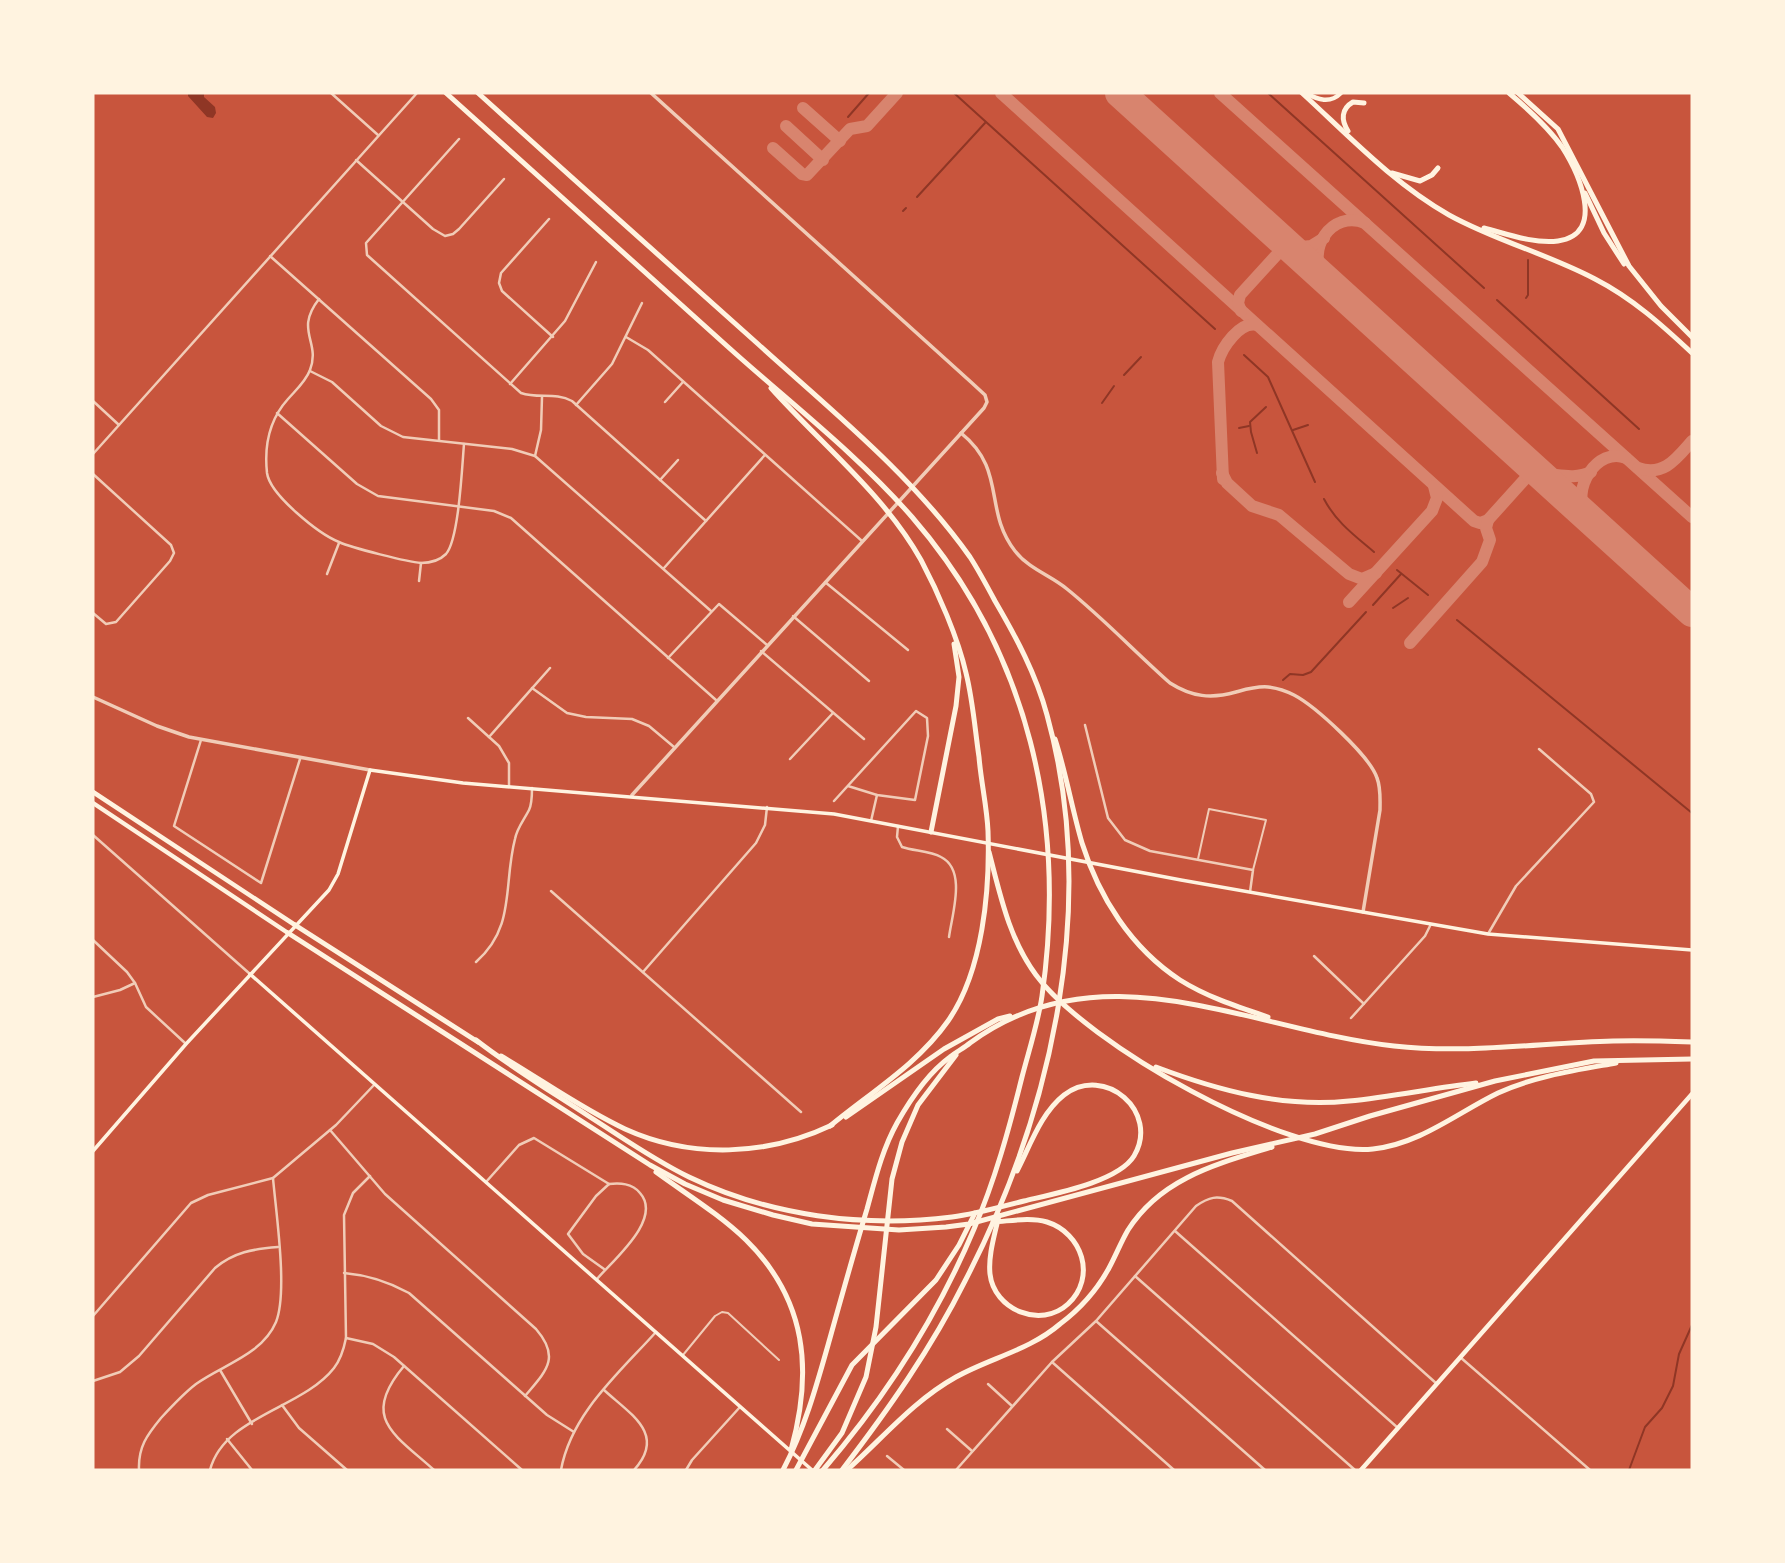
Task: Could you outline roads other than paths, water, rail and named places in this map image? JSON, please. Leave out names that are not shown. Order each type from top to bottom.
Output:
[{"type":"highway","points":[[446,93],[858,462],[898,502],[946,560],[982,617],[1010,678],[1030,733],[1038,769],[1049,855],[1046,956],[1042,998],[1007,1136],[961,1257],[922,1333],[871,1410],[823,1470]]},
{"type":"highway","points":[[478,93],[838,416],[920,495],[971,559],[1018,641],[1066,772],[1081,840],[1092,871],[1120,924],[1146,952],[1179,979],[1223,1002],[1298,1027]]},
{"type":"highway","points":[[1304,93],[1386,170],[1419,196],[1467,224],[1609,286],[1648,313],[1692,353]]},
{"type":"highway","points":[[1509,93],[1560,145],[1604,233],[1624,264],[1639,279]]},
{"type":"highway","points":[[1518,93],[1558,129],[1621,252],[1661,306],[1692,337]]},
{"type":"highway","points":[[1364,103],[1359,101],[1349,104],[1342,117],[1346,128],[1364,149]]},
{"type":"highway","points":[[1386,170],[1420,181],[1432,175],[1437,167]]},
{"type":"highway","points":[[1467,224],[1531,240],[1561,240],[1572,236],[1581,228],[1586,214],[1578,179]]},
{"type":"highway","points":[[755,370],[881,505],[920,560],[952,631],[966,673],[988,827],[989,859],[984,914],[972,967],[961,1000],[924,1050],[897,1075],[830,1126]]},
{"type":"highway","points":[[931,832],[956,706],[959,677],[952,631]]},
{"type":"highway","points":[[1009,1186],[1031,1120],[1051,1045],[1068,928],[1069,847],[1047,715]]},
{"type":"highway","points":[[989,859],[1006,916],[1022,952],[1051,993],[1093,1030],[1143,1062],[1209,1100],[1301,1140],[1331,1147],[1373,1149],[1398,1143],[1443,1125],[1517,1086],[1640,1059]]},
{"type":"highway","points":[[295,925],[476,1041],[625,1129],[690,1148],[717,1151],[759,1148],[799,1139],[830,1126],[868,1104],[944,1049],[998,1019],[1083,997],[1126,995],[1178,1000],[1343,1038],[1396,1046],[1454,1048],[1610,1041],[1692,1042]]},
{"type":"highway","points":[[288,933],[630,1153],[736,1231],[768,1266],[785,1293],[798,1328],[804,1376],[798,1426],[788,1462]]},
{"type":"highway","points":[[813,1470],[847,1423],[871,1356],[896,1161],[909,1124],[931,1086],[958,1053],[986,1032],[1017,1015]]},
{"type":"highway","points":[[476,1041],[636,1148],[689,1177],[775,1208],[842,1219],[882,1221],[953,1217],[1025,1200],[1049,1196],[1114,1175],[1130,1161],[1140,1143],[1140,1124],[1133,1106],[1122,1094],[1110,1088],[1091,1085],[1079,1087],[1062,1097],[1042,1123],[1009,1186],[1002,1202],[965,1282],[933,1341],[845,1470]]},
{"type":"highway","points":[[783,1470],[806,1420],[882,1157],[904,1112],[929,1077],[950,1056],[958,1053]]},
{"type":"highway","points":[[1143,1062],[1234,1092],[1267,1099],[1305,1102],[1348,1101],[1495,1081],[1594,1061],[1690,1059]]},
{"type":"highway","points":[[845,1470],[922,1399],[954,1378],[1031,1344],[1066,1320],[1097,1287],[1128,1230],[1151,1201],[1184,1177],[1370,1116],[1495,1081]]},
{"type":"highway","points":[[969,1224],[1232,1153],[1314,1134]]},
{"type":"highway","points":[[630,1153],[685,1184],[723,1200],[773,1215],[837,1227],[900,1230],[946,1227],[969,1224],[1018,1220],[1033,1220],[1057,1226],[1067,1232],[1080,1251],[1084,1270],[1080,1286],[1069,1303],[1056,1311],[1034,1315],[1020,1312],[1004,1302],[996,1291],[989,1272],[990,1259],[1002,1202]]},
{"type":"highway","points":[[796,1470],[852,1365],[936,1280],[955,1252],[986,1195]]},
{"type":"main road","points":[[1304,93],[1326,100],[1334,99],[1341,93]]},
{"type":"main road","points":[[93,1151],[186,1044],[295,925],[320,902],[332,885],[370,770],[509,786],[834,814],[1115,868],[1431,924],[1488,933],[1692,950]]},
{"type":"main road","points":[[93,792],[295,925]]},
{"type":"main road","points":[[93,803],[288,933]]},
{"type":"main road","points":[[250,974],[813,1470]]},
{"type":"main road","points":[[1361,1470],[1692,1094]]},
{"type":"street","points":[[331,93],[378,135]]},
{"type":"street","points":[[93,454],[416,93]]},
{"type":"street","points":[[632,795],[987,402],[985,395],[972,383],[651,93]]},
{"type":"street","points":[[459,139],[369,239],[365,248],[369,256],[521,393],[531,397],[564,397],[576,405],[706,522]]},
{"type":"street","points":[[356,160],[433,229],[445,236],[459,229],[504,179]]},
{"type":"street","points":[[549,219],[501,273],[499,283],[502,291],[553,337]]},
{"type":"street","points":[[270,256],[431,399],[439,410],[439,441]]},
{"type":"street","points":[[510,384],[565,321],[596,262]]},
{"type":"street","points":[[319,299],[311,309],[306,323],[313,359],[310,371],[269,427],[267,475],[279,495],[314,526],[340,543],[421,563],[438,560],[447,552],[453,541],[464,444]]},
{"type":"street","points":[[576,405],[612,364],[642,303]]},
{"type":"street","points":[[626,337],[648,350],[862,541]]},
{"type":"street","points":[[310,371],[332,382],[381,426],[403,437],[512,449],[534,456],[710,611]]},
{"type":"street","points":[[665,402],[683,382]]},
{"type":"street","points":[[534,456],[541,430],[542,397]]},
{"type":"street","points":[[93,401],[119,425]]},
{"type":"street","points":[[277,413],[357,484],[378,496],[502,512],[716,700]]},
{"type":"street","points":[[961,433],[972,441],[989,468],[997,516],[1015,551],[1037,572],[1065,588],[1170,683],[1182,691],[1209,697],[1254,687],[1283,690],[1308,704],[1360,751],[1377,778],[1380,794],[1380,810],[1363,912]]},
{"type":"street","points":[[663,569],[764,456]]},
{"type":"street","points":[[660,480],[678,460]]},
{"type":"street","points":[[93,474],[167,541],[174,553],[116,622],[106,624],[93,613]]},
{"type":"street","points":[[327,574],[340,543]]},
{"type":"street","points":[[419,581],[421,563]]},
{"type":"street","points":[[825,582],[908,650]]},
{"type":"street","points":[[668,658],[719,604],[767,645]]},
{"type":"street","points":[[793,616],[869,681]]},
{"type":"street","points":[[761,651],[864,739]]},
{"type":"street","points":[[489,737],[550,668]]},
{"type":"street","points":[[532,688],[567,713],[586,717],[632,719],[649,726],[674,747]]},
{"type":"street","points":[[93,697],[157,726],[201,740],[370,770]]},
{"type":"street","points":[[834,801],[916,711],[924,715],[929,724],[915,800],[848,786]]},
{"type":"street","points":[[790,759],[833,712]]},
{"type":"street","points":[[468,718],[499,746],[509,763],[509,786]]},
{"type":"street","points":[[1085,724],[1108,818],[1125,840],[1142,849],[1253,870],[1250,892]]},
{"type":"street","points":[[201,740],[174,827],[261,883],[299,759]]},
{"type":"street","points":[[1488,933],[1516,886],[1594,802],[1591,794],[1539,748]]},
{"type":"street","points":[[476,962],[488,950],[503,923],[508,901],[510,857],[517,830],[530,809],[532,788]]},
{"type":"street","points":[[871,821],[877,794]]},
{"type":"street","points":[[643,972],[756,844],[765,825],[767,807]]},
{"type":"street","points":[[898,826],[897,837],[902,847],[942,857],[955,873],[956,886],[949,937]]},
{"type":"street","points":[[93,835],[250,974]]},
{"type":"street","points":[[551,891],[800,1112]]},
{"type":"street","points":[[1351,1018],[1425,936],[1431,924]]},
{"type":"street","points":[[93,940],[118,962],[135,983],[146,1007],[186,1044]]},
{"type":"street","points":[[1314,956],[1364,1004]]},
{"type":"street","points":[[93,997],[135,983]]},
{"type":"street","points":[[93,1316],[191,1203],[208,1195],[273,1178],[352,1110],[374,1085]]},
{"type":"street","points":[[330,1129],[394,1202],[536,1329],[546,1341],[550,1351],[549,1362],[541,1377],[524,1396]]},
{"type":"street","points":[[486,1182],[519,1145],[534,1138],[609,1184],[624,1184],[635,1188],[644,1198],[647,1212],[642,1227],[596,1280]]},
{"type":"street","points":[[209,1470],[214,1456],[227,1439],[324,1379],[335,1367],[343,1352],[346,1338],[344,1215],[353,1193],[370,1176]]},
{"type":"street","points":[[139,1470],[141,1445],[173,1405],[196,1385],[252,1350],[264,1340],[276,1322],[282,1292],[273,1178]]},
{"type":"street","points":[[605,1270],[583,1254],[568,1234],[596,1196],[609,1184]]},
{"type":"street","points":[[956,1470],[1052,1362],[1096,1321],[1196,1206],[1209,1197],[1221,1196],[1232,1201],[1437,1384]]},
{"type":"street","points":[[1175,1231],[1398,1428]]},
{"type":"street","points":[[93,1381],[120,1373],[139,1356],[215,1268],[227,1258],[242,1251],[278,1247]]},
{"type":"street","points":[[344,1273],[388,1281],[409,1293],[524,1396],[574,1432]]},
{"type":"street","points":[[1135,1276],[1355,1470]]},
{"type":"street","points":[[1096,1321],[1265,1470]]},
{"type":"street","points":[[561,1470],[583,1415],[656,1332]]},
{"type":"street","points":[[346,1338],[373,1344],[404,1366],[522,1470]]},
{"type":"street","points":[[1460,1357],[1590,1470]]},
{"type":"street","points":[[1052,1362],[1174,1470]]},
{"type":"street","points":[[404,1366],[388,1385],[382,1401],[385,1422],[396,1436],[434,1470]]},
{"type":"street","points":[[220,1370],[252,1424]]},
{"type":"street","points":[[988,1384],[1012,1406]]},
{"type":"street","points":[[604,1390],[639,1421],[645,1430],[647,1453],[635,1470]]},
{"type":"street","points":[[282,1405],[299,1428],[341,1468],[347,1470]]},
{"type":"street","points":[[686,1470],[740,1407]]},
{"type":"street","points":[[947,1429],[972,1451]]},
{"type":"street","points":[[227,1439],[252,1470]]},
{"type":"street","points":[[887,1456],[904,1470]]},
{"type":"lane","points":[[1198,860],[1209,808],[1266,820],[1253,870]]},
{"type":"lane","points":[[682,1355],[715,1316],[722,1312],[728,1313],[779,1360]]},
{"type":"waterway","points":[[848,117],[869,93]]},
{"type":"waterway","points":[[954,93],[1215,329]]},
{"type":"waterway","points":[[1268,93],[1484,288]]},
{"type":"waterway","points":[[917,197],[985,123]]},
{"type":"waterway","points":[[903,211],[906,208]]},
{"type":"waterway","points":[[1526,298],[1528,260]]},
{"type":"waterway","points":[[1497,300],[1639,429]]},
{"type":"waterway","points":[[1244,355],[1268,377],[1315,482]]},
{"type":"waterway","points":[[1124,375],[1141,357]]},
{"type":"waterway","points":[[1102,403],[1114,386]]},
{"type":"waterway","points":[[1257,453],[1250,422],[1266,407]]},
{"type":"waterway","points":[[1293,430],[1308,425]]},
{"type":"waterway","points":[[1239,428],[1249,426]]},
{"type":"waterway","points":[[1324,499],[1340,521],[1374,552]]},
{"type":"waterway","points":[[1397,570],[1428,595]]},
{"type":"waterway","points":[[1373,605],[1401,574]]},
{"type":"waterway","points":[[1393,608],[1408,598]]},
{"type":"waterway","points":[[1283,680],[1290,674],[1303,675],[1311,672],[1366,612]]},
{"type":"waterway","points":[[1457,620],[1692,813]]},
{"type":"waterway","points":[[1629,1470],[1645,1427],[1662,1408],[1673,1386],[1679,1354],[1692,1325]]}]
